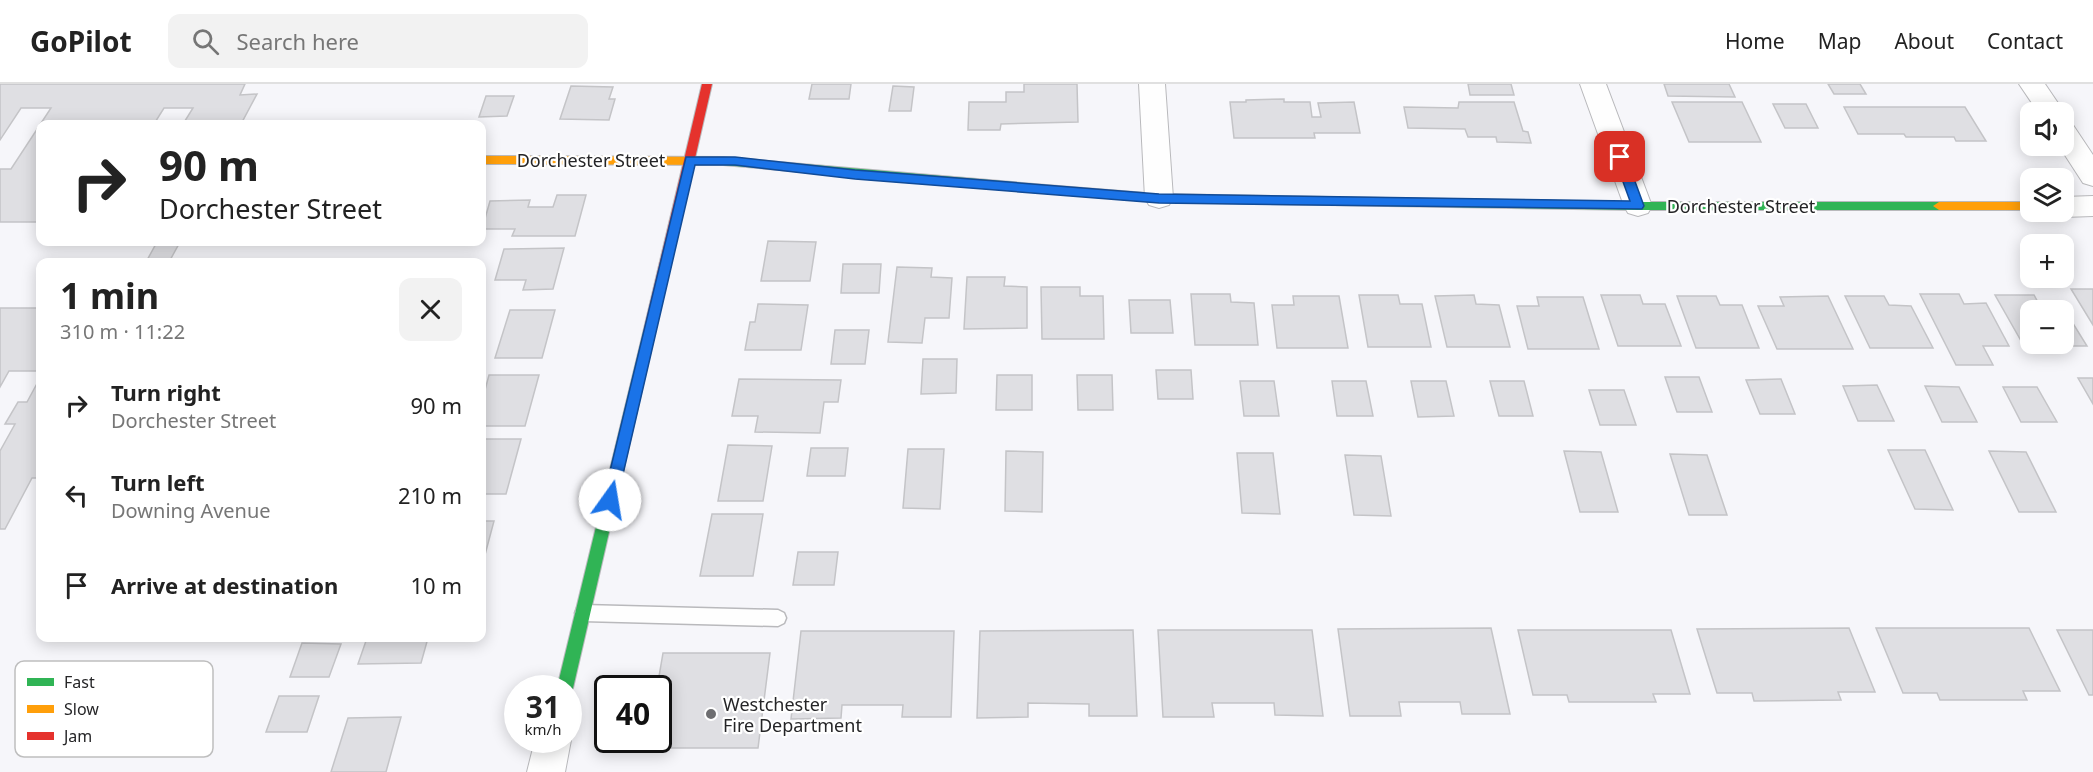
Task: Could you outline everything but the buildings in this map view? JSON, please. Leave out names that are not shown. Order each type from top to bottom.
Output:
[{"type":"street","points":[[568,675],[707,84]]},
{"type":"street","points":[[1152,84],[1159,198]]},
{"type":"street","points":[[1593,84],[1638,206]]},
{"type":"street","points":[[2032,84],[2044,102]]},
{"type":"street","points":[[2074,147],[2093,176]]},
{"type":"street","name":"Dorchester Street","points":[[486,160],[735,161],[855,174],[1159,198],[1638,206],[2020,206]]},
{"type":"street","points":[[2074,207],[2093,207]]},
{"type":"street","points":[[546,772],[550,753]]},
{"type":"lane","points":[[583,613],[778,618]]},
{"type":"traffic: fast","points":[[723,161],[1046,189]]},
{"type":"traffic: fast","points":[[1387,202],[1638,206],[1939,206]]},
{"type":"traffic: fast","points":[[568,675],[649,333]]},
{"type":"traffic: slow","points":[[486,160],[723,161]]},
{"type":"traffic: slow","points":[[1939,206],[2020,206]]},
{"type":"traffic: jam","points":[[649,333],[707,84]]},
{"type":"traffic: jam","points":[[1046,189],[1159,198],[1387,202]]},
{"type":"place","name":"Westchester Fire Department","points":[[711,714]]},
{"type":"route","points":[[610,500],[690,160],[735,161],[855,174],[1111,196],[1638,206],[1620,157]]}]
